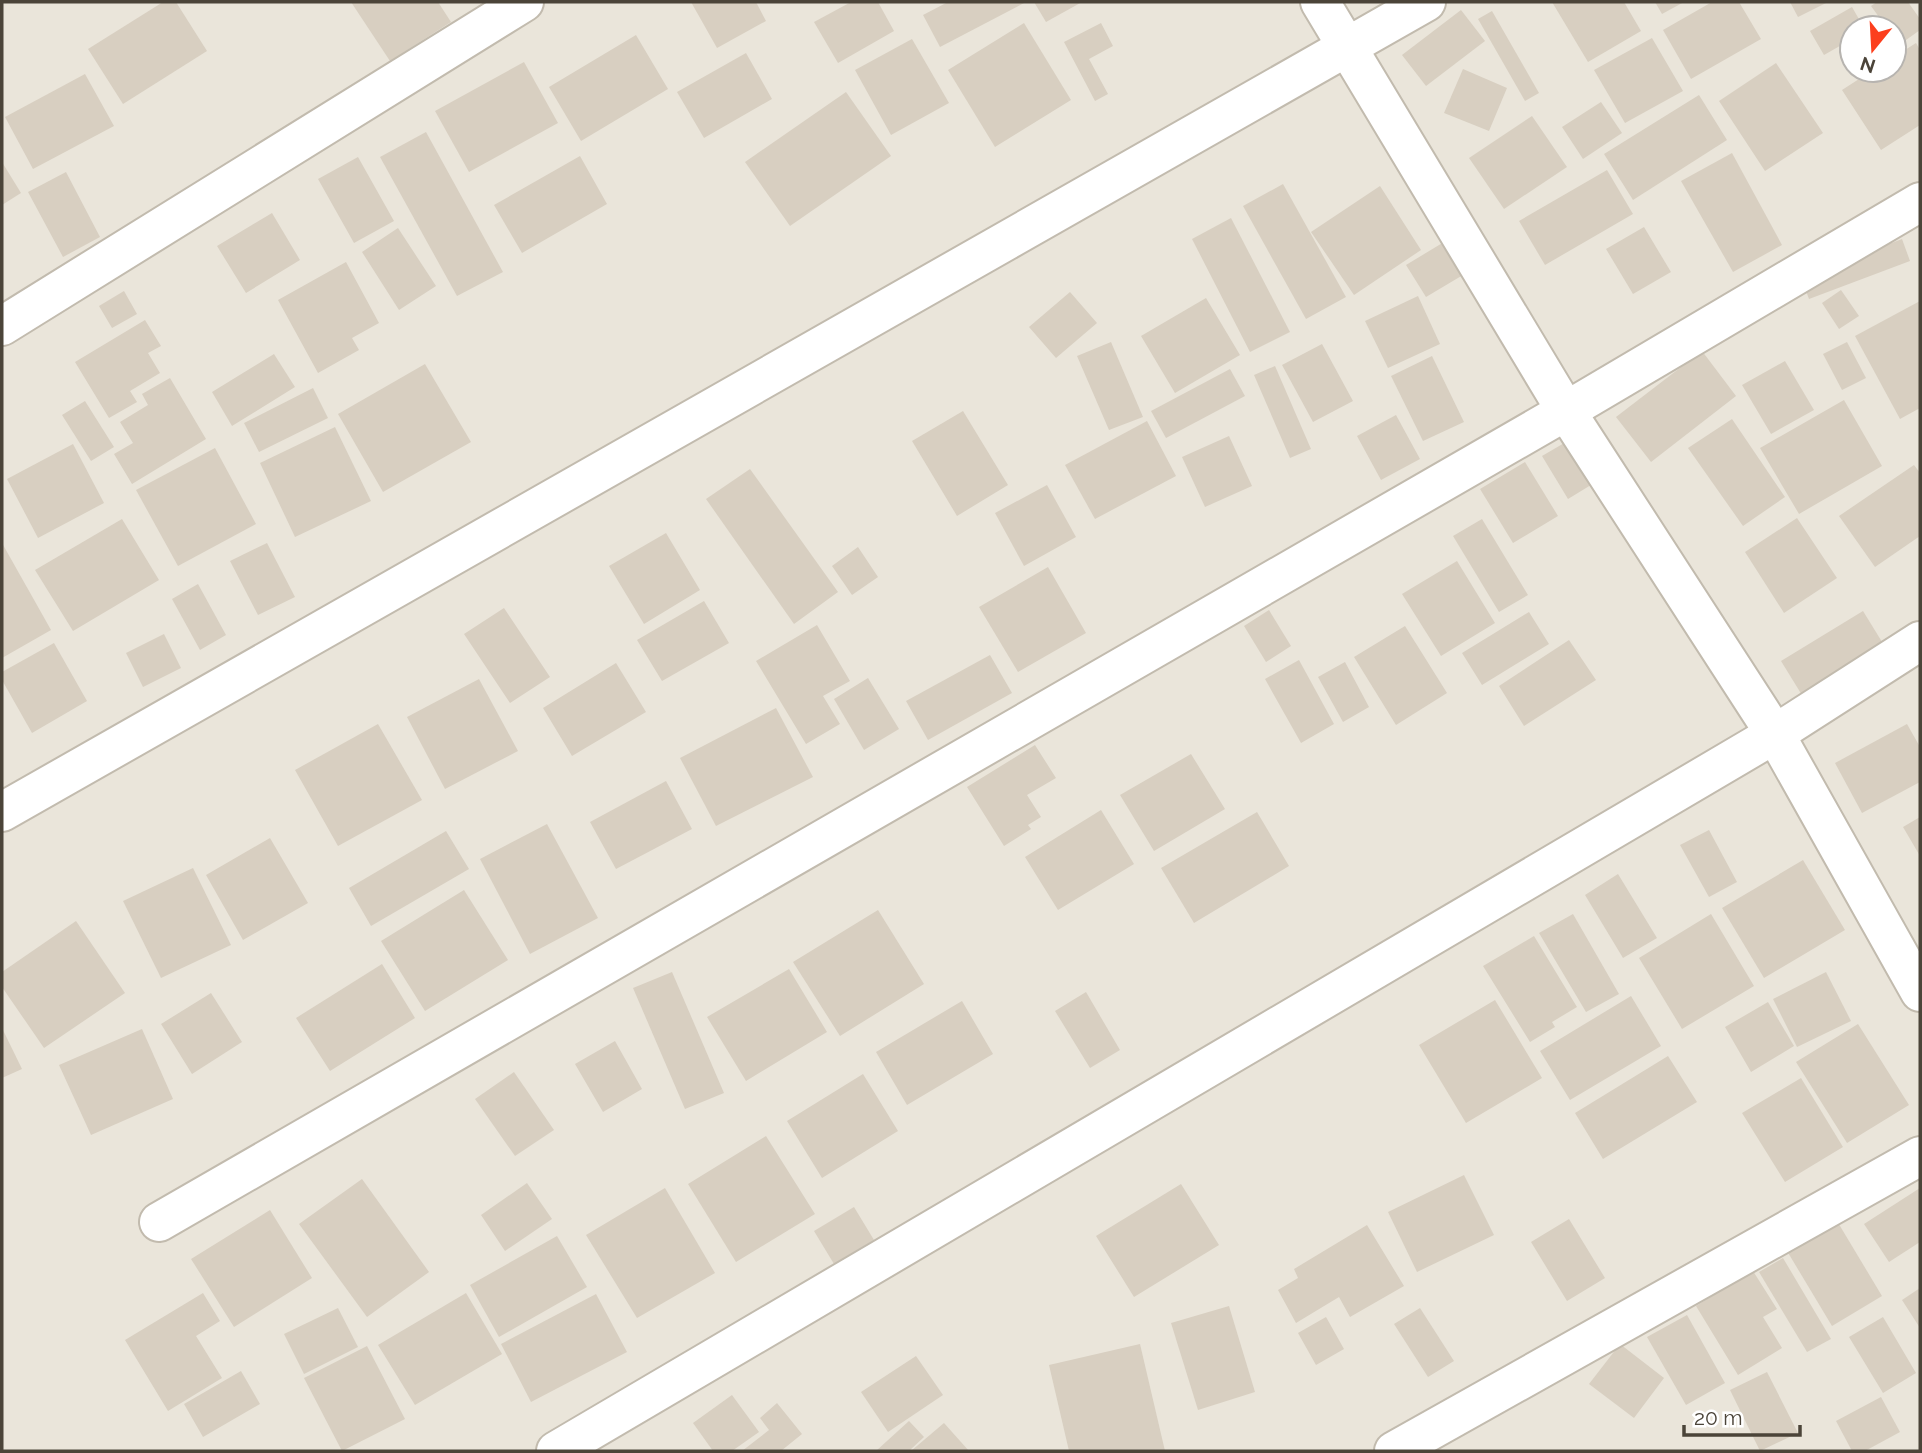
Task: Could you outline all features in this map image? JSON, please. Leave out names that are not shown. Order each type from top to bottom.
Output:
[{"type":"street","points":[[2,326],[524,2]]},
{"type":"street","points":[[1320,2],[1566,411],[1774,734],[1920,992]]},
{"type":"street","points":[[2,813],[1426,2]]},
{"type":"street","points":[[159,1222],[1566,411],[1920,202]]},
{"type":"street","points":[[556,1451],[1774,734],[1920,641]]},
{"type":"street","points":[[1394,1451],[1920,1156]]},
{"type":"shaded area","points":[[2,2],[1920,2],[1920,1451],[2,1451]]},
{"type":"building","points":[[163,2],[176,2],[207,51],[123,104],[88,49]]},
{"type":"building","points":[[351,2],[438,2],[451,22],[390,61]]},
{"type":"building","points":[[691,2],[756,2],[766,21],[717,48]]},
{"type":"building","points":[[851,2],[878,2],[894,31],[838,63],[814,22]]},
{"type":"building","points":[[948,2],[1026,2],[940,47],[923,15]]},
{"type":"building","points":[[1034,2],[1082,2],[1046,22]]},
{"type":"building","points":[[1552,2],[1624,2],[1641,31],[1588,62]]},
{"type":"building","points":[[1655,2],[1684,2],[1662,14]]},
{"type":"building","points":[[1712,2],[1739,2],[1761,39],[1691,79],[1663,30]]},
{"type":"building","points":[[1790,2],[1828,2],[1798,17]]},
{"type":"building","points":[[1877,2],[1908,2],[1920,19],[1920,30],[1908,39],[1908,14],[1877,14],[1871,6]]},
{"type":"building","points":[[1852,7],[1856,14],[1840,14]]},
{"type":"building","points":[[1461,10],[1485,41],[1426,86],[1402,55]]},
{"type":"building","points":[[1492,11],[1539,93],[1525,101],[1478,19]]},
{"type":"building","points":[[1838,15],[1838,47],[1824,55],[1810,31]]},
{"type":"building","points":[[1024,23],[1071,100],[995,147],[948,70]]},
{"type":"building","points":[[1101,23],[1113,46],[1089,59],[1108,94],[1095,101],[1064,42]]},
{"type":"building","points":[[636,35],[668,89],[581,141],[549,87]]},
{"type":"building","points":[[1652,38],[1683,91],[1625,123],[1594,70]]},
{"type":"building","points":[[912,39],[949,103],[891,135],[855,70]]},
{"type":"building","points":[[1916,43],[1920,50],[1920,125],[1881,150],[1842,90],[1851,84],[1908,84],[1908,48]]},
{"type":"building","points":[[746,53],[772,99],[704,138],[677,92]]},
{"type":"building","points":[[524,62],[558,123],[469,172],[435,111]]},
{"type":"building","points":[[1776,63],[1823,133],[1765,171],[1719,101]]},
{"type":"building","points":[[1463,69],[1507,88],[1489,131],[1444,113]]},
{"type":"building","points":[[85,74],[114,126],[33,169],[5,117]]},
{"type":"building","points":[[846,92],[891,156],[790,226],[745,162]]},
{"type":"building","points":[[1699,95],[1727,140],[1633,200],[1604,154]]},
{"type":"building","points":[[1601,102],[1622,133],[1583,159],[1562,127]]},
{"type":"building","points":[[1532,116],[1567,167],[1504,209],[1469,158]]},
{"type":"building","points":[[426,132],[503,272],[457,296],[380,157]]},
{"type":"building","points":[[1732,153],[1782,245],[1733,272],[1681,181]]},
{"type":"building","points":[[580,156],[607,204],[522,253],[494,205]]},
{"type":"building","points":[[358,157],[394,221],[354,243],[318,179]]},
{"type":"building","points":[[2,162],[21,193],[2,205]]},
{"type":"building","points":[[1607,170],[1633,214],[1545,265],[1519,221]]},
{"type":"building","points":[[66,172],[100,237],[63,257],[28,192]]},
{"type":"building","points":[[1283,184],[1346,297],[1306,319],[1243,206]]},
{"type":"building","points":[[1380,186],[1421,250],[1354,295],[1311,232]]},
{"type":"building","points":[[272,213],[300,260],[246,293],[217,246]]},
{"type":"building","points":[[1231,218],[1290,332],[1250,352],[1192,239]]},
{"type":"building","points":[[1644,227],[1671,272],[1633,294],[1606,249]]},
{"type":"building","points":[[398,228],[436,286],[399,310],[362,252]]},
{"type":"building","points":[[1449,239],[1468,272],[1426,297],[1406,265]]},
{"type":"building","points":[[1902,239],[1910,261],[1809,299],[1801,278]]},
{"type":"building","points":[[346,262],[379,323],[352,338],[359,350],[318,373],[278,300]]},
{"type":"building","points":[[1841,290],[1859,316],[1839,329],[1822,303]]},
{"type":"building","points":[[124,291],[137,314],[112,328],[99,306]]},
{"type":"building","points":[[1070,292],[1097,323],[1056,358],[1029,327]]},
{"type":"building","points":[[1418,296],[1440,344],[1388,368],[1365,321]]},
{"type":"building","points":[[1206,298],[1240,355],[1175,393],[1141,336]]},
{"type":"building","points":[[1920,301],[1920,408],[1900,419],[1855,336]]},
{"type":"building","points":[[145,320],[161,346],[148,353],[160,373],[130,391],[137,402],[109,418],[75,362]]},
{"type":"building","points":[[1111,342],[1143,417],[1109,430],[1077,356]]},
{"type":"building","points":[[1847,342],[1866,378],[1842,390],[1823,354]]},
{"type":"building","points":[[1322,344],[1353,401],[1313,422],[1282,365]]},
{"type":"building","points":[[1702,351],[1736,396],[1651,462],[1616,417]]},
{"type":"building","points":[[274,354],[295,387],[232,426],[212,392]]},
{"type":"building","points":[[1432,356],[1464,422],[1423,441],[1391,376]]},
{"type":"building","points":[[1785,361],[1814,410],[1771,434],[1742,385]]},
{"type":"building","points":[[425,364],[471,442],[383,492],[338,414]]},
{"type":"building","points":[[1275,366],[1311,449],[1290,458],[1254,375]]},
{"type":"building","points":[[1230,369],[1245,396],[1166,438],[1151,411]]},
{"type":"building","points":[[170,378],[206,439],[132,484],[114,454],[133,443],[120,422],[148,405],[142,394]]},
{"type":"building","points":[[313,388],[328,418],[259,452],[244,423]]},
{"type":"building","points":[[1844,400],[1882,466],[1799,514],[1760,448]]},
{"type":"building","points":[[85,401],[114,447],[91,461],[62,415]]},
{"type":"building","points":[[963,411],[1008,485],[957,516],[912,441]]},
{"type":"building","points":[[1396,415],[1420,459],[1381,480],[1357,436]]},
{"type":"building","points":[[1732,419],[1785,497],[1743,526],[1688,448]]},
{"type":"building","points":[[1147,421],[1176,476],[1095,519],[1065,465]]},
{"type":"building","points":[[335,427],[371,501],[295,537],[260,463]]},
{"type":"building","points":[[1578,435],[1604,477],[1568,499],[1542,456]]},
{"type":"building","points":[[1229,436],[1252,486],[1205,507],[1182,457]]},
{"type":"building","points":[[73,444],[104,503],[38,538],[7,479]]},
{"type":"building","points":[[215,448],[256,524],[178,566],[136,490]]},
{"type":"building","points":[[1525,462],[1558,516],[1513,543],[1480,489]]},
{"type":"building","points":[[1914,465],[1920,473],[1920,536],[1875,567],[1839,516]]},
{"type":"building","points":[[750,469],[838,592],[794,624],[706,499]]},
{"type":"building","points":[[1047,485],[1076,537],[1024,566],[995,513]]},
{"type":"building","points":[[1797,518],[1837,578],[1784,613],[1745,552]]},
{"type":"building","points":[[122,519],[159,580],[73,631],[35,570]]},
{"type":"building","points":[[1482,519],[1528,595],[1499,612],[1453,536]]},
{"type":"building","points":[[666,533],[700,590],[644,624],[609,566]]},
{"type":"building","points":[[2,543],[51,630],[2,658]]},
{"type":"building","points":[[267,543],[295,597],[258,615],[230,561]]},
{"type":"building","points":[[858,547],[878,577],[852,595],[832,566]]},
{"type":"building","points":[[1457,561],[1495,623],[1441,656],[1402,594]]},
{"type":"building","points":[[1048,567],[1086,633],[1018,672],[979,607]]},
{"type":"building","points":[[198,584],[226,635],[200,650],[172,599]]},
{"type":"building","points":[[704,601],[729,643],[662,681],[637,640]]},
{"type":"building","points":[[504,608],[550,677],[510,703],[464,634]]},
{"type":"building","points":[[1269,610],[1291,646],[1266,662],[1244,626]]},
{"type":"building","points":[[1863,611],[1887,650],[1805,700],[1781,661]]},
{"type":"building","points":[[1529,612],[1549,644],[1482,685],[1462,653]]},
{"type":"building","points":[[817,625],[850,681],[823,696],[840,724],[806,744],[756,661]]},
{"type":"building","points":[[1405,626],[1447,693],[1396,725],[1354,657]]},
{"type":"building","points":[[164,634],[181,668],[143,687],[126,653]]},
{"type":"building","points":[[1569,640],[1596,680],[1524,726],[1499,686]]},
{"type":"building","points":[[54,643],[87,701],[32,733],[2,680],[2,672]]},
{"type":"building","points":[[990,655],[1012,693],[928,740],[906,701]]},
{"type":"building","points":[[1299,660],[1334,724],[1301,743],[1265,679]]},
{"type":"building","points":[[1345,662],[1369,707],[1343,722],[1318,677]]},
{"type":"building","points":[[616,663],[646,712],[572,756],[543,708]]},
{"type":"building","points":[[868,678],[899,729],[864,750],[834,699]]},
{"type":"building","points":[[479,679],[518,751],[445,789],[407,717]]},
{"type":"building","points":[[776,708],[813,777],[716,826],[680,758]]},
{"type":"building","points":[[378,724],[422,800],[338,846],[295,770]]},
{"type":"building","points":[[1907,724],[1920,747],[1920,782],[1862,813],[1835,763]]},
{"type":"building","points":[[1035,745],[1056,778],[1027,795],[1041,817],[1028,825],[1031,829],[1004,846],[967,787]]},
{"type":"building","points":[[1191,754],[1225,809],[1154,851],[1120,795]]},
{"type":"building","points":[[666,781],[692,829],[616,869],[590,822]]},
{"type":"building","points":[[1101,810],[1134,864],[1058,910],[1025,857]]},
{"type":"building","points":[[1257,812],[1289,866],[1194,923],[1161,868]]},
{"type":"building","points":[[1920,817],[1920,856],[1903,827]]},
{"type":"building","points":[[547,824],[598,918],[530,954],[480,859]]},
{"type":"building","points":[[1709,830],[1737,882],[1709,897],[1680,845]]},
{"type":"building","points":[[446,831],[469,869],[371,926],[349,888]]},
{"type":"building","points":[[270,838],[308,903],[243,940],[206,875]]},
{"type":"building","points":[[1803,860],[1845,930],[1764,978],[1722,908]]},
{"type":"building","points":[[193,868],[231,945],[161,978],[123,901]]},
{"type":"building","points":[[1618,874],[1657,938],[1623,958],[1585,895]]},
{"type":"building","points":[[464,890],[508,960],[425,1011],[381,941]]},
{"type":"building","points":[[878,910],[924,984],[840,1036],[793,962]]},
{"type":"building","points":[[1573,914],[1619,994],[1586,1012],[1539,933]]},
{"type":"building","points":[[1711,914],[1754,986],[1682,1029],[1639,958]]},
{"type":"building","points":[[76,921],[125,993],[44,1048],[2,987],[2,972]]},
{"type":"building","points":[[1534,936],[1577,1007],[1552,1022],[1555,1027],[1530,1042],[1483,966]]},
{"type":"building","points":[[382,964],[415,1018],[330,1071],[296,1018]]},
{"type":"building","points":[[789,969],[827,1032],[746,1081],[707,1017]]},
{"type":"building","points":[[672,972],[724,1093],[685,1109],[633,988]]},
{"type":"building","points":[[1826,972],[1851,1021],[1797,1047],[1773,999]]},
{"type":"building","points":[[1086,992],[1120,1050],[1090,1068],[1055,1011]]},
{"type":"building","points":[[211,993],[242,1042],[192,1074],[161,1024]]},
{"type":"building","points":[[1631,996],[1661,1046],[1570,1100],[1540,1051]]},
{"type":"building","points":[[1495,1000],[1542,1078],[1466,1123],[1419,1045]]},
{"type":"building","points":[[962,1001],[993,1054],[907,1105],[876,1052]]},
{"type":"building","points":[[1768,1002],[1794,1046],[1751,1072],[1725,1027]]},
{"type":"building","points":[[1858,1024],[1909,1105],[1847,1143],[1796,1062]]},
{"type":"building","points":[[2,1028],[22,1069],[2,1078]]},
{"type":"building","points":[[142,1029],[173,1099],[91,1135],[59,1065]]},
{"type":"building","points":[[615,1041],[642,1089],[603,1112],[575,1064]]},
{"type":"building","points":[[1668,1056],[1697,1102],[1603,1159],[1575,1113]]},
{"type":"building","points":[[514,1072],[554,1130],[515,1156],[475,1099]]},
{"type":"building","points":[[863,1074],[898,1131],[822,1178],[787,1121]]},
{"type":"building","points":[[1801,1078],[1843,1147],[1785,1182],[1742,1113]]},
{"type":"building","points":[[766,1136],[815,1214],[736,1262],[688,1184]]},
{"type":"building","points":[[1464,1175],[1494,1235],[1417,1272],[1388,1212]]},
{"type":"building","points":[[362,1179],[429,1272],[367,1317],[299,1224]]},
{"type":"building","points":[[527,1183],[552,1219],[505,1251],[481,1215]]},
{"type":"building","points":[[1181,1184],[1219,1245],[1134,1297],[1096,1236]]},
{"type":"building","points":[[665,1188],[715,1273],[637,1318],[586,1235]]},
{"type":"building","points":[[1920,1188],[1920,1242],[1889,1262],[1864,1224]]},
{"type":"building","points":[[854,1207],[874,1240],[834,1264],[814,1231]]},
{"type":"building","points":[[270,1210],[312,1278],[234,1327],[191,1259]]},
{"type":"building","points":[[1569,1219],[1605,1278],[1567,1301],[1531,1242]]},
{"type":"building","points":[[1837,1221],[1882,1296],[1832,1326],[1787,1251]]},
{"type":"building","points":[[1367,1225],[1404,1286],[1350,1317],[1339,1297],[1296,1323],[1278,1290],[1298,1278],[1294,1269]]},
{"type":"building","points":[[557,1236],[587,1287],[499,1337],[470,1285]]},
{"type":"building","points":[[1783,1258],[1831,1339],[1807,1352],[1759,1272]]},
{"type":"building","points":[[1753,1271],[1777,1309],[1763,1317],[1782,1348],[1738,1375],[1696,1306]]},
{"type":"building","points":[[1920,1288],[1920,1328],[1902,1300]]},
{"type":"building","points":[[203,1293],[220,1321],[196,1336],[222,1378],[168,1411],[125,1340]]},
{"type":"building","points":[[466,1293],[502,1354],[415,1405],[378,1345]]},
{"type":"building","points":[[596,1294],[627,1352],[531,1402],[501,1344]]},
{"type":"building","points":[[1229,1306],[1255,1392],[1198,1410],[1171,1323]]},
{"type":"building","points":[[338,1308],[358,1347],[304,1374],[284,1334]]},
{"type":"building","points":[[1420,1308],[1454,1361],[1428,1377],[1394,1324]]},
{"type":"building","points":[[1687,1315],[1725,1383],[1686,1405],[1647,1337]]},
{"type":"building","points":[[1326,1317],[1344,1349],[1316,1365],[1298,1333]]},
{"type":"building","points":[[1883,1317],[1916,1373],[1883,1393],[1849,1337]]},
{"type":"building","points":[[1140,1344],[1165,1451],[1069,1451],[1049,1365]]},
{"type":"building","points":[[1620,1344],[1664,1378],[1634,1418],[1589,1384]]},
{"type":"building","points":[[367,1346],[405,1419],[342,1451],[304,1378]]},
{"type":"building","points":[[916,1356],[943,1395],[888,1432],[861,1392]]},
{"type":"building","points":[[241,1371],[260,1404],[203,1437],[184,1404]]},
{"type":"building","points":[[1767,1372],[1798,1433],[1760,1451],[1730,1390]]},
{"type":"building","points":[[732,1395],[759,1432],[732,1451],[713,1451],[693,1423]]},
{"type":"building","points":[[1881,1397],[1900,1432],[1865,1451],[1852,1451],[1836,1421]]},
{"type":"building","points":[[777,1403],[802,1434],[781,1451],[742,1451],[769,1430],[760,1418]]},
{"type":"building","points":[[909,1421],[924,1437],[909,1451],[876,1451]]},
{"type":"building","points":[[944,1423],[969,1451],[911,1451]]}]
